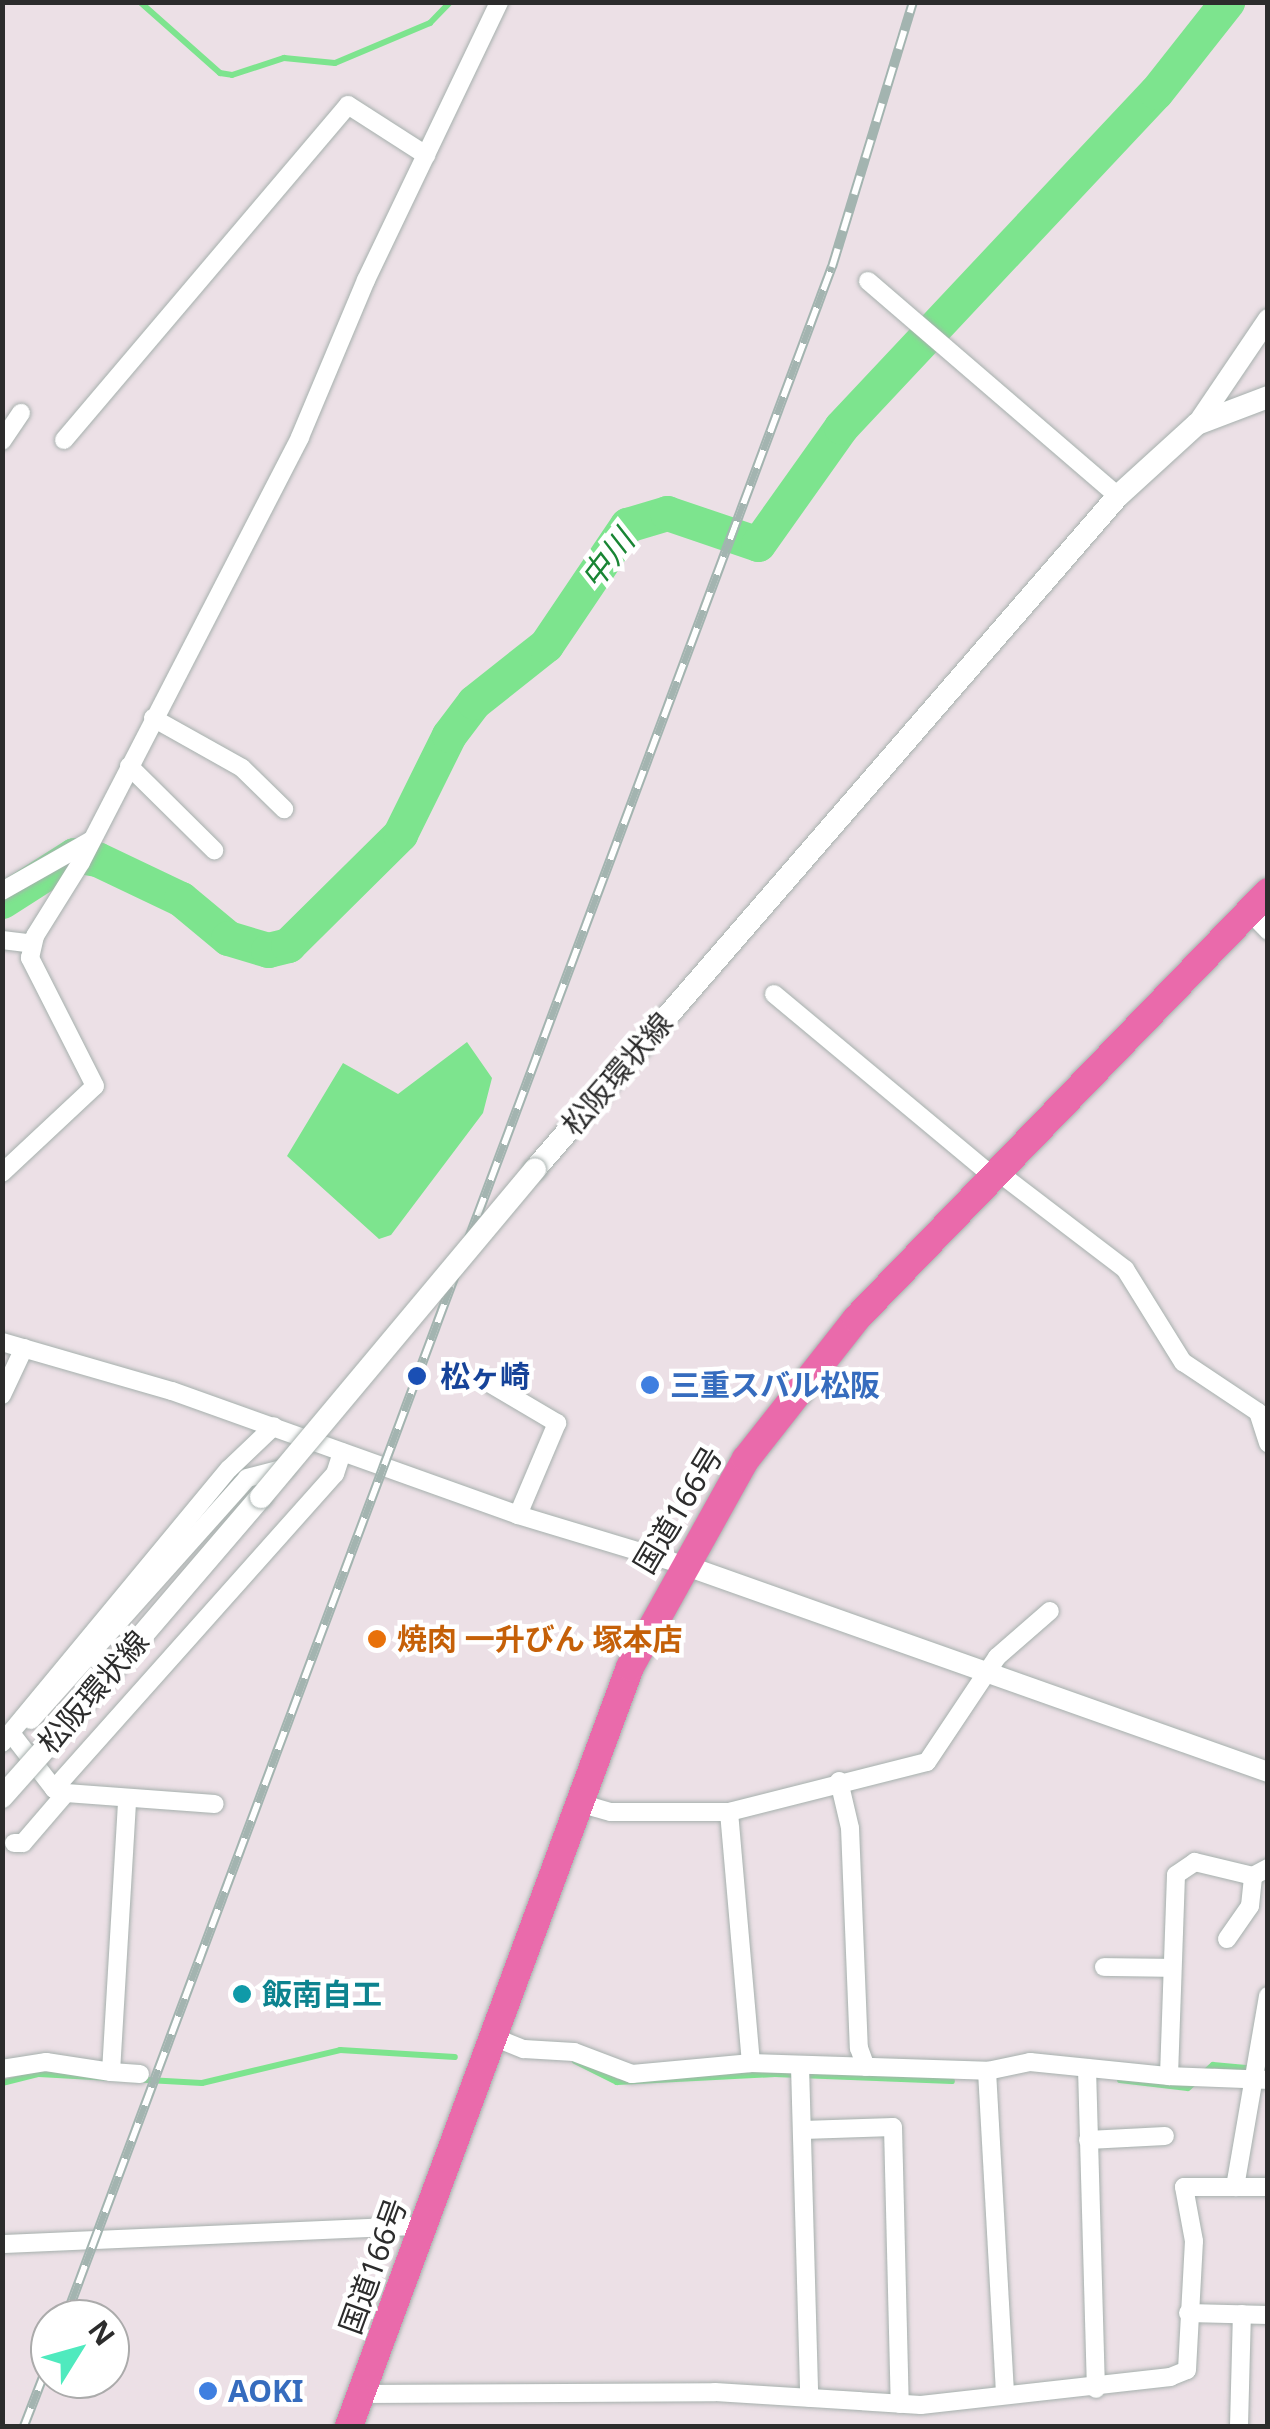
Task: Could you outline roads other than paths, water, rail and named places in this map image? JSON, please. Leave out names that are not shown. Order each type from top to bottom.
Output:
[{"type":"highway","name":"国道166号","points":[[349,2426],[630,1667],[746,1459],[856,1319],[1261,912]]},
{"type":"main road","name":"松阪環状線","points":[[2,1797],[286,1468],[535,1169],[1118,496],[1197,424],[1268,397]]},
{"type":"street","points":[[2,1173],[95,1086],[30,958],[33,944],[86,850],[300,437],[499,2]]},
{"type":"street","points":[[64,440],[348,105],[426,155]]},
{"type":"street","points":[[868,281],[1118,496]]},
{"type":"street","points":[[1197,424],[1268,318]]},
{"type":"street","points":[[2,441],[20,413]]},
{"type":"street","points":[[153,718],[242,768],[284,810]]},
{"type":"street","points":[[129,766],[214,850]]},
{"type":"street","points":[[2,891],[86,850]]},
{"type":"street","points":[[2,940],[33,944]]},
{"type":"street","points":[[774,994],[996,1175],[1124,1269],[1183,1362],[1262,1428]]},
{"type":"street","points":[[2,1342],[274,1426],[518,1515],[684,1565],[1268,1772]]},
{"type":"street","points":[[2,1395],[24,1348]]},
{"type":"street","points":[[484,1380],[557,1424],[550,1454],[518,1515]]},
{"type":"street","points":[[6,1743],[229,1468],[274,1426]]},
{"type":"street","points":[[14,1844],[23,1843],[60,1791],[334,1474],[342,1452]]},
{"type":"street","points":[[6,1743],[248,1478],[286,1468]]},
{"type":"street","points":[[578,1803],[611,1812],[728,1812],[839,1781],[927,1762],[986,1675],[1024,1628],[1050,1611]]},
{"type":"street","points":[[6,1743],[60,1791],[128,1800],[215,1804]]},
{"type":"street","points":[[839,1781],[850,1828],[859,2048],[866,2067]]},
{"type":"street","points":[[111,2072],[128,1800]]},
{"type":"street","points":[[728,1812],[751,2063]]},
{"type":"street","points":[[1169,2076],[1176,1875],[1196,1862],[1260,1872],[1250,1906],[1226,1939]]},
{"type":"street","points":[[1104,1967],[1172,1968]]},
{"type":"street","points":[[1235,2188],[1268,1996]]},
{"type":"street","points":[[491,2036],[524,2049],[574,2052],[632,2074],[751,2063],[800,2074],[866,2067],[987,2071],[1030,2062],[1169,2076],[1257,2073]]},
{"type":"street","points":[[2,2069],[46,2062],[140,2074]]},
{"type":"street","points":[[1087,2068],[1096,2389]]},
{"type":"street","points":[[987,2071],[1004,2392]]},
{"type":"street","points":[[800,2074],[809,2398]]},
{"type":"street","points":[[803,2130],[893,2127],[900,2404]]},
{"type":"street","points":[[1088,2140],[1165,2136]]},
{"type":"street","points":[[361,2394],[715,2392],[900,2404],[1004,2392],[1096,2389],[1187,2370],[1194,2241],[1184,2187],[1268,2188]]},
{"type":"street","points":[[2,2244],[422,2226]]},
{"type":"street","points":[[1188,2313],[1268,2315]]},
{"type":"street","points":[[1239,2426],[1242,2314]]},
{"type":"waterway","points":[[140,2],[220,73],[232,75],[284,58],[335,63],[430,23],[450,2]]},
{"type":"waterway","name":"中川","points":[[2,901],[74,855],[97,859],[181,899],[228,938],[268,950],[288,945],[400,834],[449,735],[474,702],[546,645],[627,525],[667,513],[758,544],[841,427],[1156,92],[1227,2]]},
{"type":"waterway","points":[[2,2083],[39,2074],[202,2083],[340,2050],[455,2057]]},
{"type":"waterway","points":[[575,2061],[617,2082],[775,2074],[952,2081]]},
{"type":"waterway","points":[[1204,2073],[1213,2065],[1268,2070]]},
{"type":"waterway","points":[[1120,2080],[1188,2088],[1195,2082]]},
{"type":"railway","points":[[72,2299],[832,267],[913,2]]},
{"type":"railway","points":[[24,2426],[34,2399]]},
{"type":"place","name":"松ヶ崎","points":[[417,1376]]},
{"type":"place","name":"三重スバル松阪","points":[[650,1385]]},
{"type":"place","name":"焼肉 一升びん 塚本店","points":[[377,1639]]},
{"type":"place","name":"飯南自工","points":[[242,1994]]},
{"type":"place","name":"AOKI","points":[[208,2391]]}]
